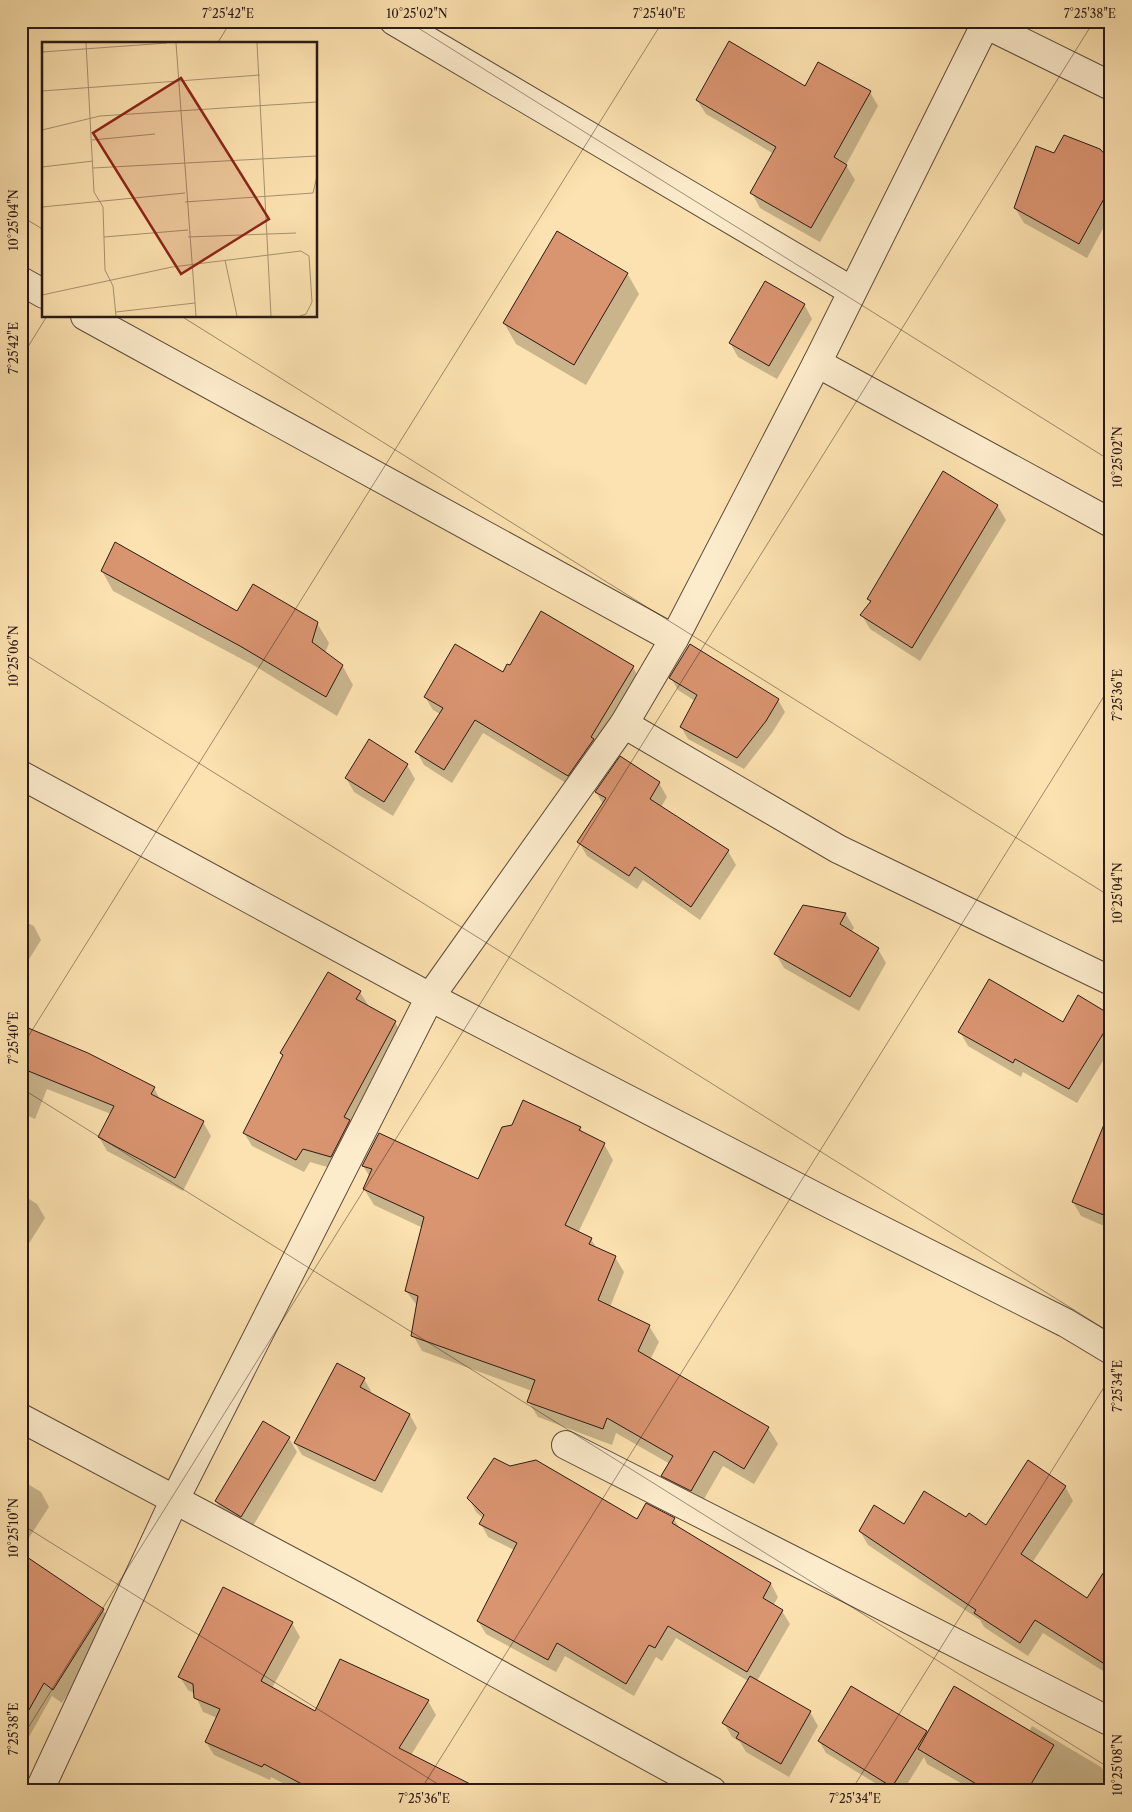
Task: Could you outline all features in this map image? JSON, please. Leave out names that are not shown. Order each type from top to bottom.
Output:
[{"type":"street","points":[[394,21],[852,291]]},
{"type":"street","points":[[39,1791],[175,1499],[430,997],[624,724],[674,639],[817,363],[984,22],[1111,86]]},
{"type":"street","points":[[21,281],[42,293]]},
{"type":"street","points":[[89,318],[674,639]]},
{"type":"street","points":[[817,363],[1111,522]]},
{"type":"street","points":[[624,724],[838,849],[1111,982]]},
{"type":"street","points":[[21,775],[430,997],[839,1209],[1066,1323],[1111,1350]]},
{"type":"street","points":[[21,1418],[175,1499],[712,1791]]},
{"type":"street","points":[[566,1445],[1111,1722]]},
{"type":"building","points":[[729,41],[805,86],[818,62],[871,91],[834,157],[847,165],[811,228],[750,193],[776,147],[696,100]]},
{"type":"building","points":[[1064,135],[1100,149],[1111,161],[1111,186],[1079,244],[1014,208],[1036,146],[1054,153]]},
{"type":"building","points":[[557,231],[628,273],[574,365],[503,323]]},
{"type":"building","points":[[765,281],[805,304],[769,366],[729,343]]},
{"type":"building","points":[[943,471],[998,505],[912,648],[860,615],[871,601],[867,599]]},
{"type":"building","points":[[115,542],[237,611],[253,584],[318,622],[312,642],[343,665],[326,697],[240,646],[101,571]]},
{"type":"building","points":[[541,611],[634,666],[591,737],[594,739],[568,776],[475,720],[444,770],[415,752],[443,708],[424,697],[455,644],[503,672],[507,664],[510,665]]},
{"type":"building","points":[[690,644],[779,699],[766,721],[737,758],[680,727],[697,695],[669,678]]},
{"type":"building","points":[[369,739],[408,764],[384,802],[345,778]]},
{"type":"building","points":[[620,756],[660,782],[650,799],[729,850],[691,907],[635,867],[629,876],[577,842],[606,798],[595,792]]},
{"type":"building","points":[[803,905],[846,913],[840,924],[879,948],[850,997],[774,954]]},
{"type":"building","points":[[328,972],[361,991],[356,999],[396,1021],[344,1117],[350,1120],[331,1157],[303,1149],[296,1160],[243,1133],[283,1055],[280,1053]]},
{"type":"building","points":[[989,979],[1063,1022],[1078,995],[1111,1015],[1111,1021],[1069,1089],[1015,1059],[1013,1063],[958,1032]]},
{"type":"building","points":[[21,1025],[88,1053],[155,1087],[151,1094],[204,1121],[175,1178],[98,1137],[114,1106],[21,1068]]},
{"type":"building","points":[[523,1100],[581,1127],[579,1130],[605,1143],[565,1225],[592,1238],[589,1244],[616,1256],[598,1300],[650,1325],[638,1351],[769,1427],[744,1469],[714,1451],[691,1491],[661,1476],[673,1456],[607,1418],[603,1429],[527,1402],[535,1380],[411,1336],[418,1296],[405,1291],[424,1217],[363,1189],[372,1169],[362,1166],[379,1133],[478,1179],[502,1127],[512,1125]]},
{"type":"building","points":[[1111,1110],[1111,1218],[1072,1202]]},
{"type":"building","points":[[337,1363],[365,1378],[360,1387],[410,1414],[375,1481],[294,1443]]},
{"type":"building","points":[[263,1421],[290,1437],[241,1517],[215,1501]]},
{"type":"building","points":[[494,1458],[510,1466],[536,1460],[637,1519],[646,1503],[675,1518],[672,1523],[771,1583],[763,1598],[783,1610],[747,1672],[668,1626],[655,1648],[649,1645],[626,1684],[557,1643],[548,1660],[477,1621],[517,1543],[479,1524],[484,1515],[467,1498]]},
{"type":"building","points":[[1028,1460],[1066,1486],[1021,1554],[1087,1598],[1111,1561],[1111,1668],[1035,1620],[1020,1643],[974,1613],[976,1610],[859,1531],[874,1505],[904,1524],[924,1491],[966,1517],[969,1513],[986,1525]]},
{"type":"building","points":[[21,1553],[104,1609],[53,1690],[44,1683],[21,1724]]},
{"type":"building","points":[[223,1587],[293,1622],[261,1681],[315,1711],[340,1659],[429,1700],[399,1748],[484,1791],[315,1791],[264,1764],[262,1767],[205,1742],[220,1709],[194,1698],[193,1684],[178,1677]]},
{"type":"building","points":[[750,1676],[811,1711],[781,1764],[736,1738],[739,1733],[722,1723]]},
{"type":"building","points":[[851,1686],[927,1731],[892,1787],[818,1741]]},
{"type":"building","points":[[954,1686],[1054,1745],[1027,1791],[988,1791],[918,1749]]}]
